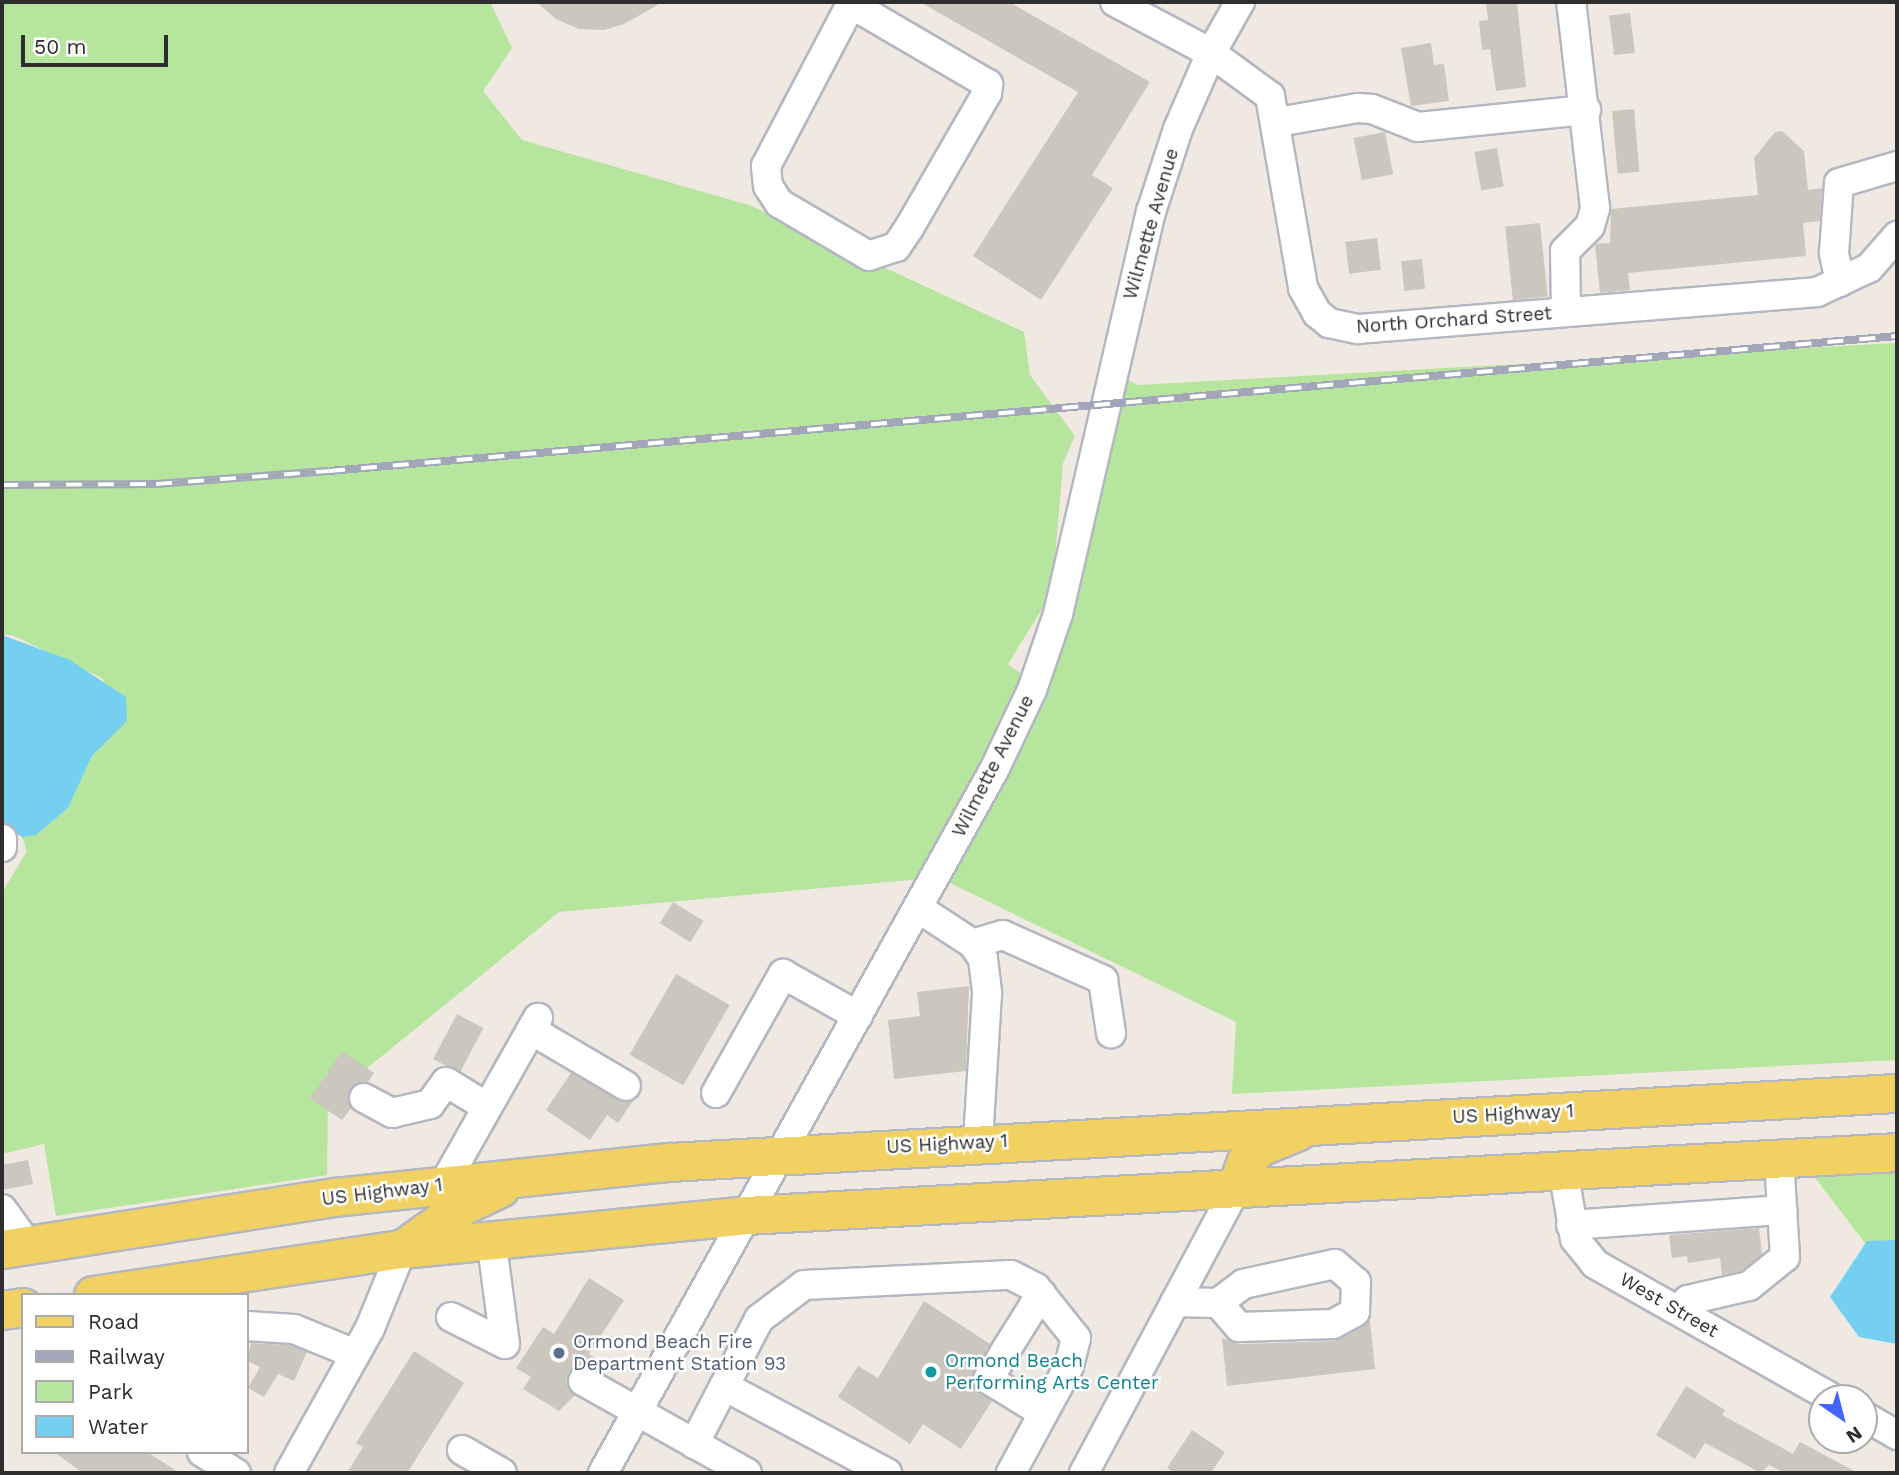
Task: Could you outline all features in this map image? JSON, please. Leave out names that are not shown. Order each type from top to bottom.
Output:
[{"type":"main road","name":"US Highway 1","points":[[15,1247],[444,1184],[780,1154],[1897,1093]]},
{"type":"main road","points":[[1236,1188],[1245,1161],[1259,1147],[1314,1125]]},
{"type":"main road","points":[[118,1293],[205,1286],[331,1259],[402,1249],[491,1238],[746,1215],[1897,1152]]},
{"type":"main road","points":[[402,1249],[462,1206],[527,1176]]},
{"type":"main road","points":[[331,1259],[395,1227],[444,1184]]},
{"type":"main road","points":[[2,1270],[87,1235]]},
{"type":"main road","points":[[2,1310],[21,1307]]},
{"type":"street","name":"North Orchard Street","points":[[1115,2],[1162,13],[1211,53],[1262,86],[1278,122],[1303,288],[1317,313],[1329,323],[1358,329],[1817,292],[1869,268],[1897,236]]},
{"type":"street","name":"Wilmette Avenue","points":[[603,1473],[994,770],[1036,678],[1058,614],[1151,212],[1178,129],[1211,53],[1240,2]]},
{"type":"street","points":[[1566,312],[1565,251],[1590,226],[1595,208],[1586,110],[1571,2]]},
{"type":"street","points":[[849,3],[988,84],[987,93],[896,247],[869,256],[779,203],[768,186],[766,166],[785,122],[849,3]]},
{"type":"street","points":[[1278,122],[1358,108],[1372,108],[1418,127],[1586,110]]},
{"type":"street","points":[[1840,282],[1834,234],[1839,183],[1897,166]]},
{"type":"street","points":[[2,839],[2,847]]},
{"type":"street","points":[[918,908],[973,944],[983,959],[987,994],[978,1143]]},
{"type":"street","points":[[973,944],[1003,935],[1103,980],[1111,1033]]},
{"type":"street","points":[[716,1093],[783,974],[858,1016]]},
{"type":"street","points":[[444,1184],[534,1024],[626,1086]]},
{"type":"street","points":[[364,1098],[392,1113],[430,1104],[446,1082],[487,1107]]},
{"type":"street","points":[[1679,1311],[1688,1300],[1749,1286],[1769,1273],[1785,1257],[1779,1158]]},
{"type":"street","name":"West Street","points":[[1563,1169],[1571,1225],[1582,1252],[1595,1264],[1808,1384]]},
{"type":"street","points":[[1084,1473],[1236,1188]]},
{"type":"street","points":[[2,1209],[15,1247]]},
{"type":"street","points":[[1571,1225],[1783,1210]]},
{"type":"street","points":[[451,1317],[515,1349],[491,1238]]},
{"type":"street","points":[[289,1473],[355,1354],[402,1249]]},
{"type":"street","points":[[694,1444],[759,1319],[804,1285],[1011,1275],[1039,1291],[1076,1338],[1069,1366],[1011,1473]]},
{"type":"street","points":[[1039,1291],[988,1379],[1043,1413]]},
{"type":"street","points":[[1175,1302],[1217,1303]]},
{"type":"street","points":[[248,1326],[294,1329],[355,1354]]},
{"type":"street","points":[[583,1381],[747,1473]]},
{"type":"street","points":[[724,1386],[877,1471]]},
{"type":"street","points":[[1878,1424],[1897,1435]]},
{"type":"street","points":[[462,1450],[502,1473]]},
{"type":"street","points":[[205,1454],[236,1473]]},
{"type":"green space","points":[[2,2],[490,2],[512,48],[483,91],[522,140],[749,205],[1024,332],[1030,375],[1075,436],[1063,463],[1055,559],[1045,604],[1008,664],[1025,677],[985,765],[921,879],[559,912],[328,1100],[327,1175],[56,1216],[44,1144],[2,1154],[2,893],[27,851],[22,837],[36,835],[68,808],[92,756],[127,720],[102,678],[12,635],[2,635]]},
{"type":"green space","points":[[1897,343],[1897,1060],[1232,1094],[1236,1022],[946,881],[1004,777],[1121,377],[1138,385]]},
{"type":"green space","points":[[1897,1170],[1897,1240],[1865,1243],[1813,1175]]},
{"type":"water","points":[[2,635],[70,660],[126,697],[127,721],[92,756],[68,808],[36,835],[22,837],[2,824]]},
{"type":"water","points":[[1897,1240],[1897,1344],[1859,1337],[1830,1297],[1867,1241]]},
{"type":"building","points":[[536,2],[663,2],[624,24],[604,30],[579,29],[556,19]]},
{"type":"building","points":[[920,2],[1009,2],[1150,82],[1092,175],[1113,188],[1041,300],[973,256],[1078,92]]},
{"type":"building","points":[[1486,2],[1517,2],[1526,87],[1496,91],[1490,49],[1482,50],[1479,21],[1488,20]]},
{"type":"building","points":[[1630,13],[1635,53],[1614,55],[1609,16]]},
{"type":"building","points":[[1431,43],[1434,65],[1444,64],[1449,101],[1411,106],[1401,48]]},
{"type":"building","points":[[1634,109],[1639,172],[1618,174],[1612,111]]},
{"type":"building","points":[[1782,131],[1804,151],[1808,190],[1822,188],[1820,221],[1803,223],[1806,256],[1628,273],[1630,290],[1600,293],[1595,244],[1610,243],[1611,209],[1758,195],[1754,158],[1775,132]]},
{"type":"building","points":[[1385,132],[1393,174],[1362,180],[1354,138]]},
{"type":"building","points":[[1497,148],[1504,186],[1481,190],[1474,152]]},
{"type":"building","points":[[1540,223],[1548,297],[1513,300],[1505,227]]},
{"type":"building","points":[[1377,238],[1381,270],[1349,274],[1345,242]]},
{"type":"building","points":[[1422,259],[1425,289],[1404,291],[1401,261]]},
{"type":"building","points":[[673,902],[704,921],[690,942],[660,923]]},
{"type":"building","points":[[676,974],[730,1005],[683,1086],[630,1055]]},
{"type":"building","points":[[969,986],[966,1071],[894,1079],[888,1020],[920,1016],[917,992]]},
{"type":"building","points":[[457,1014],[483,1028],[460,1073],[433,1059]]},
{"type":"building","points":[[342,1051],[374,1073],[368,1082],[350,1090],[351,1108],[342,1120],[310,1099]]},
{"type":"building","points":[[571,1073],[618,1100],[633,1101],[618,1123],[607,1115],[590,1140],[546,1110]]},
{"type":"building","points":[[28,1160],[33,1184],[2,1190],[2,1165]]},
{"type":"building","points":[[1759,1228],[1762,1254],[1742,1271],[1722,1275],[1720,1258],[1688,1263],[1687,1256],[1672,1258],[1669,1235]]},
{"type":"building","points":[[589,1278],[624,1300],[589,1354],[597,1359],[592,1367],[582,1364],[569,1372],[566,1382],[575,1395],[559,1411],[523,1389],[531,1377],[516,1368],[543,1327],[554,1334]]},
{"type":"building","points":[[924,1301],[990,1344],[971,1379],[974,1387],[992,1401],[961,1449],[923,1424],[910,1444],[838,1397],[858,1366],[878,1378]]},
{"type":"building","points":[[1370,1321],[1375,1369],[1227,1386],[1222,1338],[1240,1344],[1334,1341]]},
{"type":"building","points":[[251,1343],[290,1345],[307,1352],[294,1381],[278,1374],[264,1397],[248,1388],[260,1367],[248,1361]]},
{"type":"building","points":[[414,1351],[464,1383],[407,1473],[347,1473],[363,1447],[356,1443]]},
{"type":"building","points":[[1686,1386],[1725,1410],[1722,1415],[1793,1454],[1800,1442],[1808,1446],[1808,1454],[1822,1454],[1858,1473],[1785,1473],[1769,1465],[1761,1473],[1705,1443],[1695,1459],[1656,1435]]},
{"type":"building","points":[[1192,1430],[1225,1452],[1211,1473],[1175,1473],[1167,1468]]},
{"type":"building","points":[[57,1454],[150,1454],[180,1473],[83,1473]]},
{"type":"railway","points":[[2,485],[156,484],[329,471],[1897,336]]},
{"type":"place","name":"Ormond Beach Fire Department Station 93","points":[[559,1353]]},
{"type":"place","name":"Ormond Beach Performing Arts Center","points":[[931,1372]]}]
